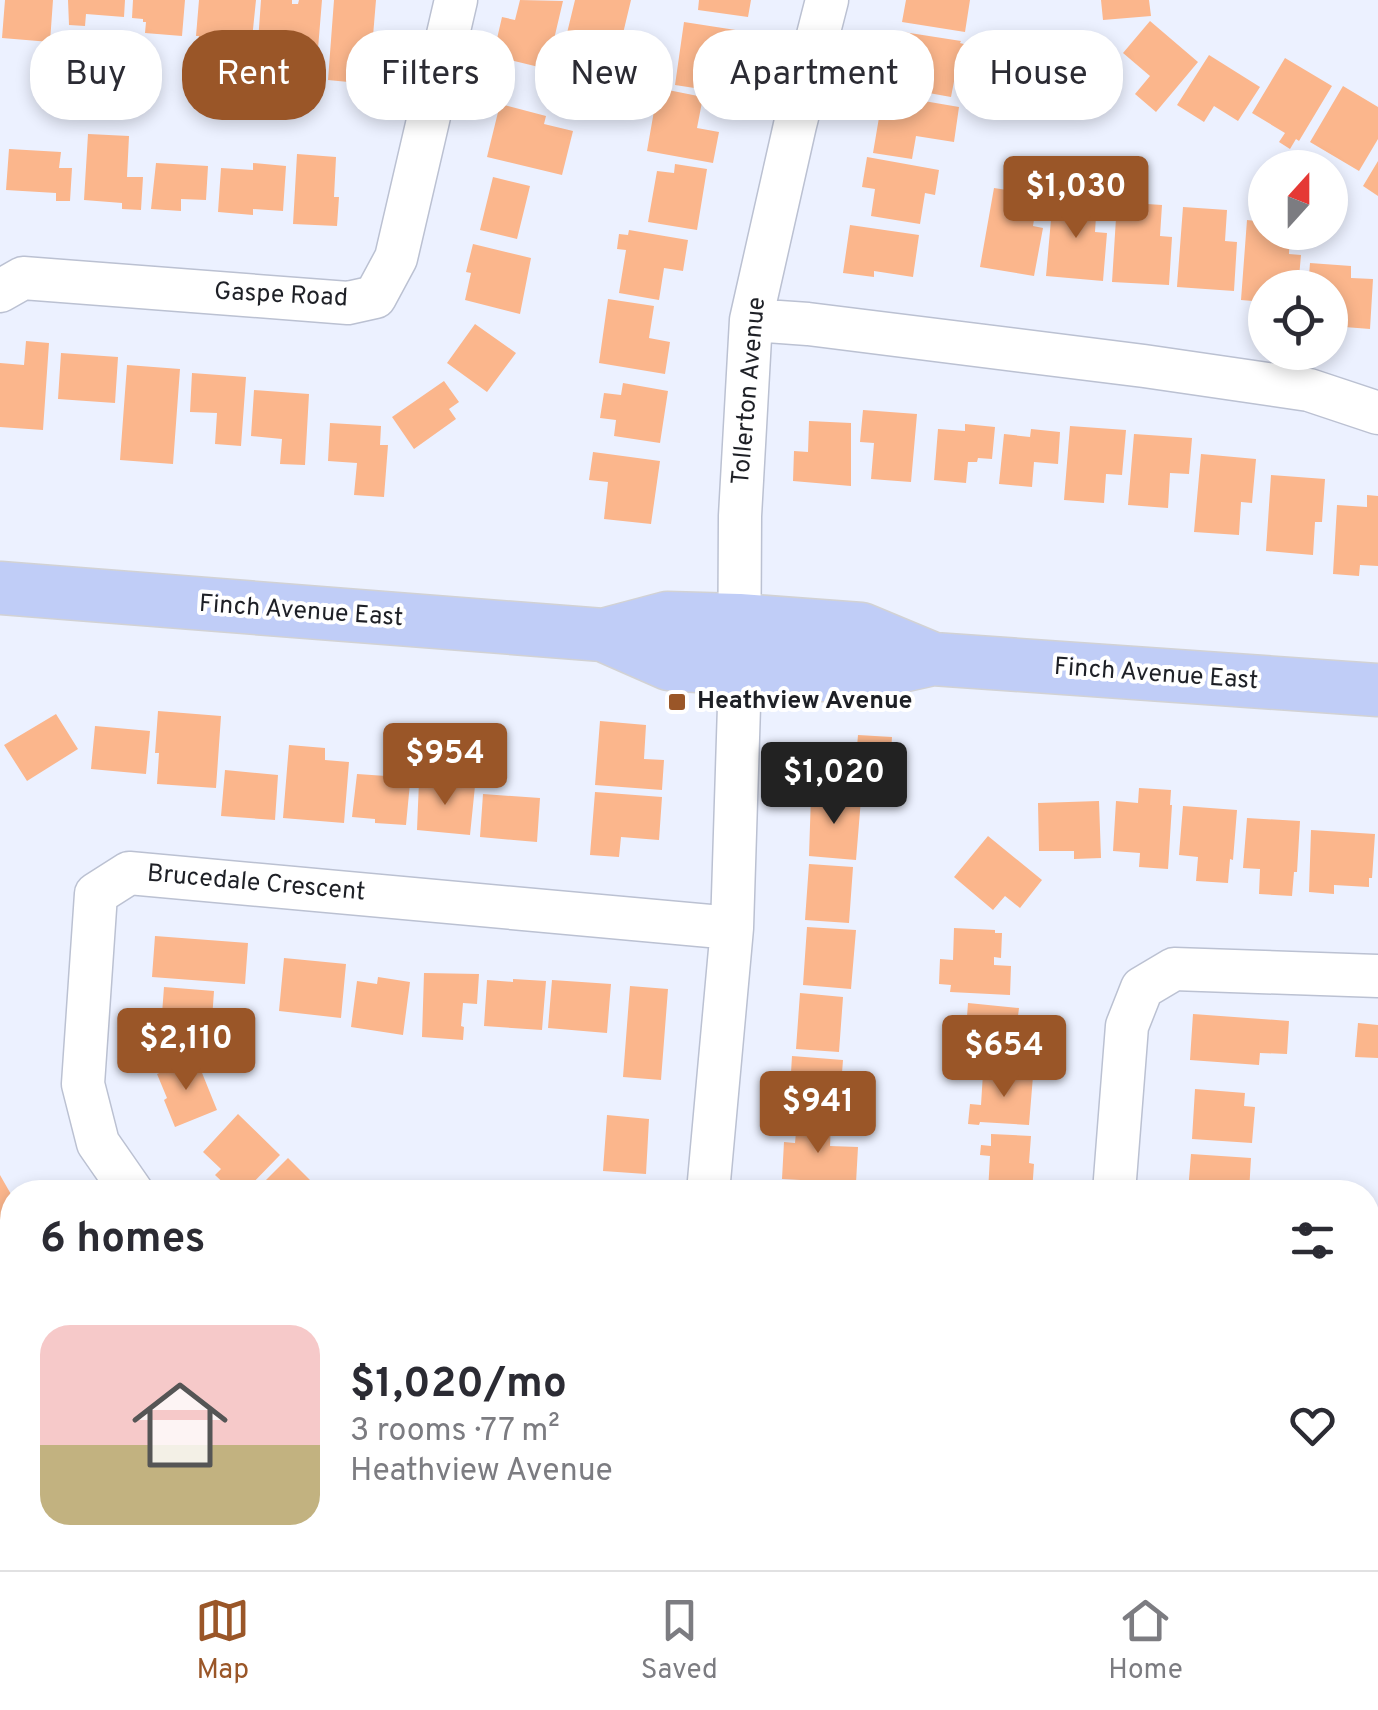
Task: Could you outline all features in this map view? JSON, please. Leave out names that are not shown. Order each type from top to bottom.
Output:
[{"type":"main road","name":"Finch Avenue East","points":[[0,588],[602,635],[669,664],[739,645],[852,677],[933,659],[1378,690]]},
{"type":"street","name":"Gaspe Road","points":[[0,291],[23,278],[348,302],[375,298],[396,258],[456,0]]},
{"type":"street","name":"Tollerton Avenue","points":[[739,645],[740,516],[751,320],[827,0]]},
{"type":"street","points":[[751,320],[1144,366],[1309,390],[1378,412]]},
{"type":"street","points":[[709,1180],[732,928],[739,645]]},
{"type":"street","name":"Brucedale Crescent","points":[[124,1180],[98,1143],[83,1084],[96,894],[129,873],[732,928]]},
{"type":"street","points":[[1115,1180],[1127,1026],[1142,988],[1174,969],[1378,976]]},
{"type":"building","points":[[5,0],[53,0],[51,30],[30,30],[30,40],[2,38]]},
{"type":"building","points":[[68,0],[125,0],[124,17],[86,14],[85,26],[69,25]]},
{"type":"building","points":[[133,0],[185,0],[182,36],[145,30],[143,19],[132,18]]},
{"type":"building","points":[[199,0],[256,0],[253,30],[196,30]]},
{"type":"building","points":[[261,0],[292,0],[292,4],[298,4],[299,0],[322,0],[320,30],[259,30]]},
{"type":"building","points":[[334,0],[376,0],[374,30],[346,30],[346,82],[328,80]]},
{"type":"building","points":[[520,0],[563,1],[556,30],[535,30],[535,66],[515,61],[515,30],[499,30],[502,17],[515,20]]},
{"type":"building","points":[[575,0],[631,0],[624,30],[568,30]]},
{"type":"building","points":[[699,0],[751,0],[748,17],[698,10]]},
{"type":"building","points":[[906,0],[970,0],[965,30],[902,22]]},
{"type":"building","points":[[1101,0],[1149,0],[1151,16],[1103,20]]},
{"type":"building","points":[[1150,21],[1198,62],[1156,112],[1135,94],[1150,76],[1123,53]]},
{"type":"building","points":[[684,22],[736,30],[693,30],[693,88],[675,85]]},
{"type":"building","points":[[934,37],[954,40],[951,97],[934,94]]},
{"type":"building","points":[[1209,55],[1260,87],[1238,121],[1214,106],[1204,122],[1177,105]]},
{"type":"building","points":[[1285,58],[1332,86],[1299,141],[1296,139],[1290,149],[1279,142],[1285,133],[1252,113]]},
{"type":"building","points":[[1343,86],[1378,107],[1378,139],[1359,171],[1348,164],[1348,150],[1324,150],[1310,142]]},
{"type":"building","points":[[673,91],[693,95],[693,120],[699,120],[697,128],[719,132],[713,163],[647,151],[652,120],[673,120]]},
{"type":"building","points":[[934,103],[954,106],[954,120],[957,120],[954,142],[916,136],[912,159],[873,153],[879,120],[934,120]]},
{"type":"building","points":[[515,108],[535,113],[535,120],[545,120],[544,124],[573,131],[562,175],[487,157],[496,120],[515,120]]},
{"type":"building","points":[[88,134],[129,136],[127,177],[143,177],[141,210],[122,209],[122,203],[84,200]]},
{"type":"building","points":[[9,149],[61,152],[59,168],[72,168],[70,201],[56,201],[56,193],[6,190]]},
{"type":"building","points":[[297,154],[336,157],[337,226],[293,224]]},
{"type":"building","points":[[867,157],[939,170],[935,195],[925,193],[920,224],[871,216],[875,189],[862,187]]},
{"type":"building","points":[[1378,161],[1378,196],[1363,186]]},
{"type":"building","points":[[156,163],[208,166],[206,200],[181,199],[181,211],[151,209]]},
{"type":"building","points":[[253,163],[286,166],[283,211],[253,209],[253,215],[218,212],[221,168],[253,170]]},
{"type":"building","points":[[675,164],[707,169],[697,230],[648,222],[657,171],[674,173]]},
{"type":"building","points":[[493,177],[530,186],[517,239],[480,230]]},
{"type":"building","points":[[994,188],[1038,195],[1033,226],[1043,228],[1034,276],[980,267]]},
{"type":"building","points":[[1053,197],[1097,201],[1095,232],[1107,233],[1103,281],[1046,276]]},
{"type":"building","points":[[1117,202],[1162,205],[1160,236],[1172,237],[1169,285],[1112,282]]},
{"type":"building","points":[[1183,207],[1227,210],[1225,241],[1237,242],[1234,291],[1177,287]]},
{"type":"building","points":[[1247,220],[1248,250],[1289,250],[1289,254],[1301,255],[1300,270],[1248,270],[1248,301],[1241,300]]},
{"type":"building","points":[[850,225],[919,235],[913,277],[874,271],[874,277],[843,273]]},
{"type":"building","points":[[629,230],[688,240],[683,271],[664,268],[659,300],[619,293],[626,250],[617,249],[619,234],[628,235]]},
{"type":"building","points":[[473,244],[531,258],[520,314],[465,300]]},
{"type":"building","points":[[1310,263],[1351,266],[1351,278],[1373,279],[1370,329],[1348,327],[1348,270],[1309,270]]},
{"type":"building","points":[[608,299],[654,306],[649,338],[670,342],[665,374],[599,363]]},
{"type":"building","points":[[475,324],[516,353],[487,392],[447,363]]},
{"type":"building","points":[[26,341],[49,343],[43,430],[0,427],[0,363],[24,365]]},
{"type":"building","points":[[61,353],[118,357],[115,403],[58,399]]},
{"type":"building","points":[[127,365],[180,369],[173,464],[120,460]]},
{"type":"building","points":[[192,373],[246,377],[241,446],[215,444],[217,413],[190,412]]},
{"type":"building","points":[[444,381],[459,402],[449,409],[456,419],[414,449],[392,417]]},
{"type":"building","points":[[623,383],[668,391],[660,443],[614,436],[616,420],[600,418],[604,393],[621,395]]},
{"type":"building","points":[[254,390],[309,394],[305,465],[280,464],[282,439],[251,436]]},
{"type":"building","points":[[863,410],[917,414],[911,482],[871,479],[874,443],[860,442]]},
{"type":"building","points":[[809,421],[851,423],[851,486],[793,481],[794,451],[808,452]]},
{"type":"building","points":[[330,423],[381,426],[380,445],[388,445],[384,497],[354,495],[357,463],[328,461]]},
{"type":"building","points":[[965,424],[995,427],[992,459],[968,462],[966,483],[934,480],[938,429],[965,431]]},
{"type":"building","points":[[1070,426],[1126,430],[1122,475],[1106,474],[1104,503],[1064,500]]},
{"type":"building","points":[[1031,429],[1060,432],[1058,464],[1034,462],[1032,487],[999,484],[1004,434],[1030,437]]},
{"type":"building","points":[[1134,434],[1192,438],[1189,474],[1170,473],[1168,508],[1128,505]]},
{"type":"building","points":[[593,452],[660,461],[651,524],[604,519],[608,482],[589,480]]},
{"type":"building","points":[[1201,454],[1256,459],[1252,503],[1241,502],[1239,535],[1194,532]]},
{"type":"building","points":[[1271,475],[1325,479],[1322,522],[1315,522],[1313,555],[1266,551]]},
{"type":"building","points":[[1367,495],[1378,496],[1378,566],[1360,565],[1359,576],[1333,574],[1337,505],[1367,507]]},
{"type":"building","points":[[158,711],[221,716],[216,788],[157,784]]},
{"type":"building","points":[[56,714],[78,749],[27,781],[4,745]]},
{"type":"building","points":[[600,721],[646,725],[644,759],[664,760],[662,790],[595,785]]},
{"type":"building","points":[[95,726],[150,731],[146,774],[91,769]]},
{"type":"building","points":[[858,735],[892,737],[888,796],[810,790],[812,754],[856,758]]},
{"type":"building","points":[[289,745],[325,748],[325,760],[349,762],[344,823],[283,818]]},
{"type":"building","points":[[387,761],[412,762],[406,825],[352,817],[357,774],[386,776]]},
{"type":"building","points":[[225,770],[278,775],[275,820],[221,816]]},
{"type":"building","points":[[419,781],[475,786],[470,835],[417,830]]},
{"type":"building","points":[[1139,788],[1171,790],[1168,869],[1139,867],[1140,853],[1113,851],[1116,801],[1138,803]]},
{"type":"building","points":[[595,792],[662,797],[659,840],[621,837],[619,857],[590,855]]},
{"type":"building","points":[[483,794],[540,798],[537,842],[480,837]]},
{"type":"building","points":[[811,795],[861,799],[856,860],[809,856]]},
{"type":"building","points":[[1099,801],[1101,858],[1074,859],[1074,851],[1039,851],[1038,803]]},
{"type":"building","points":[[1183,806],[1237,810],[1228,883],[1196,881],[1198,857],[1179,855]]},
{"type":"building","points":[[1247,818],[1300,821],[1292,896],[1259,894],[1260,869],[1243,868]]},
{"type":"building","points":[[1311,830],[1375,834],[1369,887],[1334,885],[1334,894],[1309,892]]},
{"type":"building","points":[[988,836],[1042,880],[1020,908],[1005,896],[993,910],[954,877]]},
{"type":"building","points":[[809,864],[853,867],[849,923],[805,920]]},
{"type":"building","points":[[807,927],[856,930],[851,989],[803,985]]},
{"type":"building","points":[[954,928],[1002,933],[1001,958],[994,957],[994,965],[1011,966],[1010,995],[950,992],[951,985],[939,984],[940,959],[953,960]]},
{"type":"building","points":[[155,936],[248,943],[245,984],[152,977]]},
{"type":"building","points":[[284,958],[346,964],[341,1018],[279,1011]]},
{"type":"building","points":[[424,973],[479,974],[477,1004],[463,1003],[463,1040],[422,1037]]},
{"type":"building","points":[[378,977],[410,982],[403,1035],[351,1027],[357,981],[377,984]]},
{"type":"building","points":[[487,980],[546,981],[542,1030],[484,1026]]},
{"type":"building","points":[[552,980],[611,984],[607,1033],[548,1028]]},
{"type":"building","points":[[630,986],[668,989],[661,1080],[623,1077]]},
{"type":"building","points":[[164,987],[214,991],[210,1049],[151,1045],[153,1014],[162,1014]]},
{"type":"building","points":[[800,993],[843,997],[839,1052],[796,1049]]},
{"type":"building","points":[[968,1003],[1019,1008],[1017,1024],[1040,1026],[1036,1063],[964,1057]]},
{"type":"building","points":[[1193,1014],[1289,1021],[1287,1054],[1260,1053],[1259,1065],[1190,1060]]},
{"type":"building","points":[[1358,1023],[1378,1025],[1378,1058],[1355,1057]]},
{"type":"building","points":[[792,1056],[843,1060],[840,1099],[853,1099],[852,1117],[792,1115]]},
{"type":"building","points":[[196,1058],[217,1110],[175,1127],[157,1074]]},
{"type":"building","points":[[983,1073],[1033,1076],[1029,1125],[968,1124],[970,1104],[981,1105]]},
{"type":"building","points":[[1195,1089],[1245,1093],[1244,1106],[1255,1107],[1252,1143],[1192,1139]]},
{"type":"building","points":[[238,1114],[280,1155],[256,1180],[220,1180],[215,1175],[221,1169],[203,1152]]},
{"type":"building","points":[[607,1115],[649,1119],[646,1174],[603,1171]]},
{"type":"building","points":[[797,1121],[831,1123],[830,1146],[858,1147],[856,1180],[782,1179],[784,1142],[795,1143]]},
{"type":"building","points":[[991,1134],[1031,1136],[1029,1163],[1034,1164],[1033,1180],[989,1180],[990,1156],[980,1155],[981,1145],[991,1146]]},
{"type":"building","points":[[1191,1154],[1251,1158],[1250,1180],[1189,1180]]},
{"type":"building","points":[[288,1158],[310,1180],[266,1180]]},
{"type":"place","name":"Heathview Avenue","points":[[677,702]]}]
